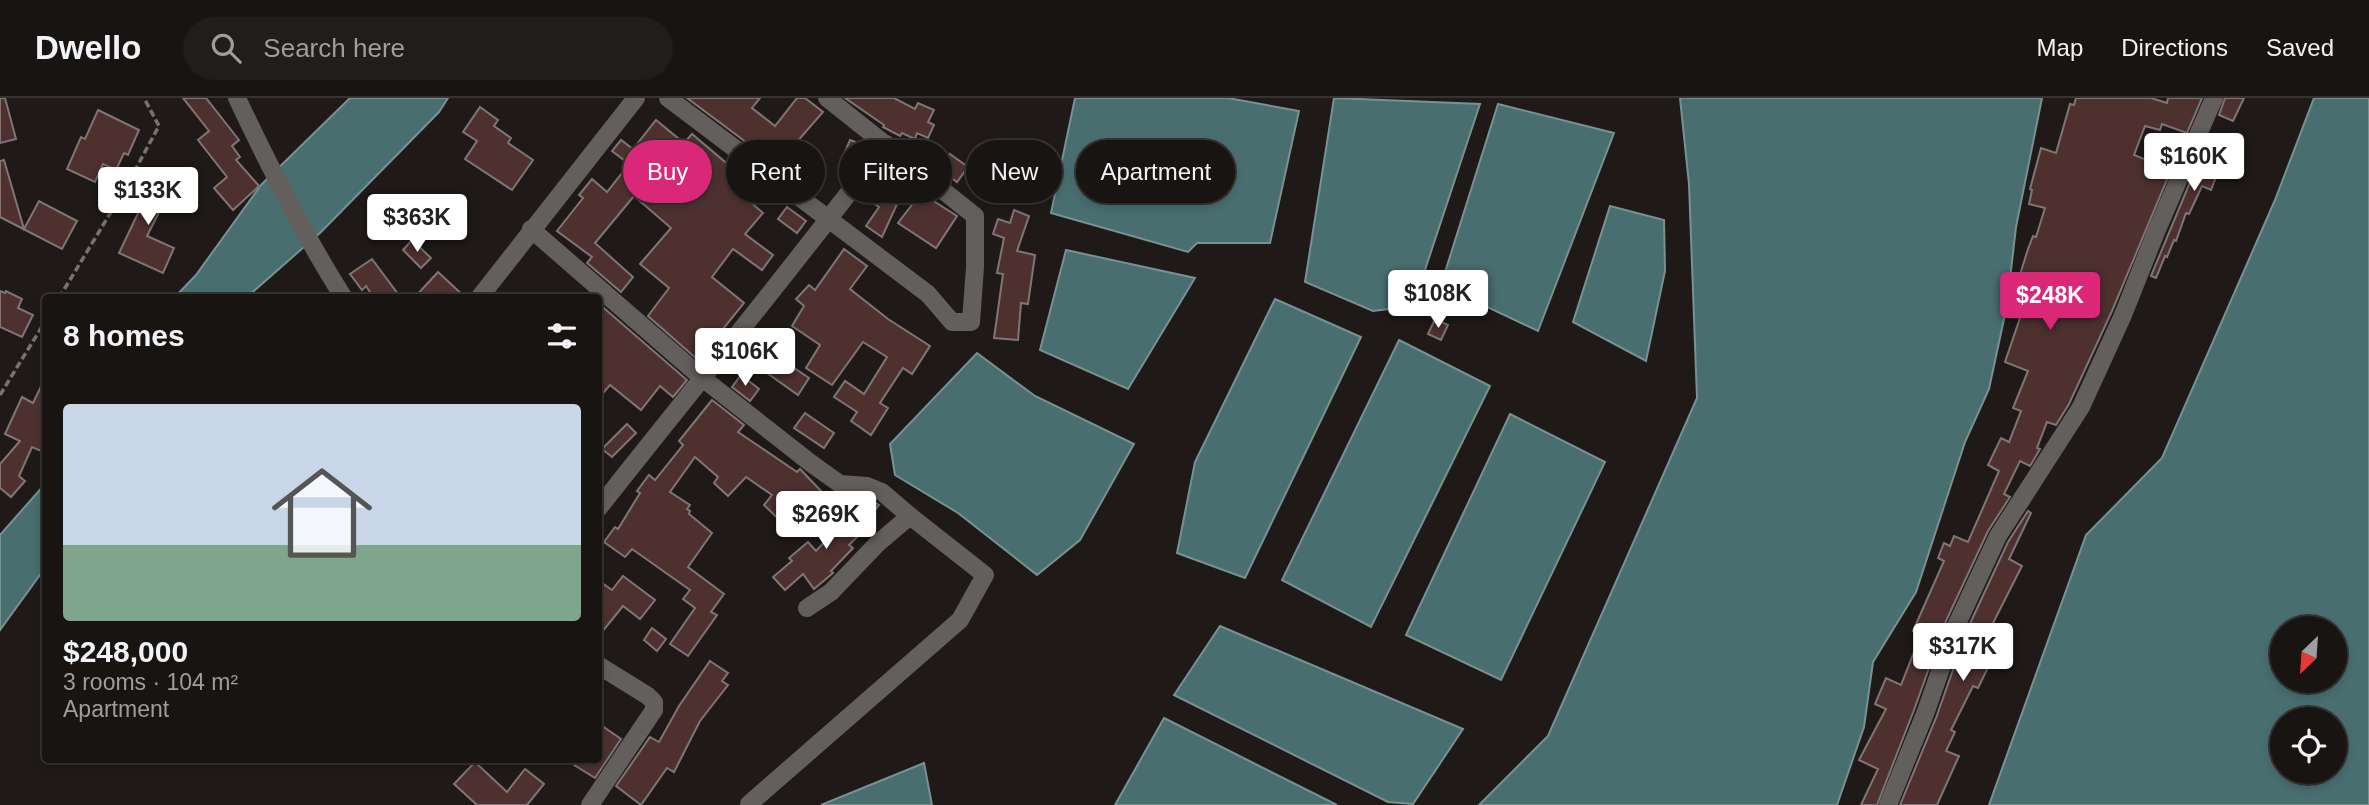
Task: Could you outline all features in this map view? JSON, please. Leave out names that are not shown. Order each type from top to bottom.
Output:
[{"type":"street","points":[[237,98],[316,254],[341,294]]},
{"type":"street","points":[[482,294],[636,98]]},
{"type":"street","points":[[668,98],[928,294],[953,322],[971,322],[975,216],[952,197]]},
{"type":"street","points":[[827,98],[881,140]]},
{"type":"street","points":[[1888,805],[1956,626],[1998,536],[2081,407],[2123,316],[2214,98]]},
{"type":"street","points":[[602,504],[841,203]]},
{"type":"street","points":[[531,229],[701,377],[840,484],[867,486],[881,492],[985,575],[960,620],[750,804]]},
{"type":"street","points":[[807,608],[831,592],[877,544],[910,516]]},
{"type":"street","points":[[590,805],[654,710],[654,702],[648,696],[602,667]]},
{"type":"path","points":[[61,294],[159,126],[144,98]]},
{"type":"path","points":[[0,396],[42,327]]},
{"type":"water","points":[[350,98],[448,98],[439,112],[321,232],[250,294],[178,294],[196,275],[261,185]]},
{"type":"water","points":[[1075,98],[1228,98],[1299,111],[1270,243],[1197,243],[1188,252],[1051,213],[1053,203],[1062,203],[1062,160]]},
{"type":"water","points":[[1334,98],[1480,104],[1413,306],[1373,311],[1305,282]]},
{"type":"water","points":[[1680,98],[2042,98],[2016,227],[2007,305],[1989,389],[1965,442],[1916,592],[1873,662],[1864,727],[1837,805],[1479,805],[1548,736],[1697,398],[1689,184]]},
{"type":"water","points":[[2314,98],[2369,98],[2369,805],[1989,805],[2086,535],[2162,458],[2275,200]]},
{"type":"water","points":[[1498,104],[1614,133],[1538,331],[1441,285]]},
{"type":"water","points":[[1610,206],[1664,220],[1665,271],[1646,361],[1573,322]]},
{"type":"water","points":[[1066,250],[1195,278],[1128,389],[1040,350]]},
{"type":"water","points":[[1275,299],[1361,337],[1245,578],[1177,553],[1195,462]]},
{"type":"water","points":[[1399,340],[1490,386],[1371,627],[1282,580]]},
{"type":"water","points":[[977,353],[1035,396],[1134,444],[1080,540],[1037,575],[958,513],[895,475],[890,444]]},
{"type":"water","points":[[1510,414],[1605,462],[1501,680],[1406,635]]},
{"type":"water","points":[[42,487],[42,572],[0,630],[0,535]]},
{"type":"water","points":[[1220,626],[1463,729],[1413,804],[1388,802],[1174,695]]},
{"type":"water","points":[[1164,718],[1337,805],[1115,805]]},
{"type":"water","points":[[924,763],[932,805],[821,805]]},
{"type":"building","points":[[0,98],[5,98],[16,139],[0,143]]},
{"type":"building","points":[[183,98],[206,98],[239,140],[232,146],[240,157],[236,160],[259,186],[233,210],[214,188],[227,177],[198,140],[209,131]]},
{"type":"building","points":[[687,98],[760,98],[752,108],[775,126],[797,98],[805,98],[823,112],[799,140],[743,140]]},
{"type":"building","points":[[845,98],[894,98],[915,109],[918,103],[934,110],[928,122],[934,125],[928,138],[917,133],[915,139],[902,133],[900,136],[883,127],[884,125]]},
{"type":"building","points":[[2076,98],[2151,98],[2167,103],[2168,98],[2202,98],[2187,133],[2162,124],[2160,130],[2145,126],[2134,155],[2171,170],[2112,311],[2069,404],[2056,425],[2047,422],[2037,448],[2040,449],[2030,466],[2020,461],[2004,494],[2010,497],[1988,531],[1946,621],[1877,805],[1861,805],[1878,769],[1859,760],[1886,709],[1875,704],[1886,678],[1901,685],[1921,634],[1913,631],[1944,561],[1938,558],[1944,543],[1950,546],[1954,536],[1968,542],[1999,471],[1988,465],[2001,438],[2009,442],[2021,411],[2013,408],[2028,371],[2005,362],[2020,318],[2009,315],[2014,294],[2045,208],[2029,204],[2030,189],[2041,148],[2056,153],[2070,104],[2074,105]]},
{"type":"building","points":[[2225,98],[2244,98],[2233,121],[2219,115]]},
{"type":"building","points":[[480,107],[498,120],[494,126],[511,138],[508,143],[533,160],[512,190],[465,159],[477,141],[463,132]]},
{"type":"building","points":[[98,110],[139,130],[128,155],[124,153],[116,170],[103,164],[95,182],[67,169],[81,137],[85,139]]},
{"type":"building","points":[[656,120],[680,140],[640,140]]},
{"type":"building","points":[[692,134],[699,140],[687,140]]},
{"type":"building","points":[[2208,139],[2225,145],[2216,177],[2211,190],[2202,186],[2189,214],[2186,213],[2176,241],[2174,240],[2167,257],[2165,256],[2156,278],[2151,276]]},
{"type":"building","points":[[621,140],[623,142],[623,159],[612,151]]},
{"type":"building","points":[[712,151],[726,163],[726,203],[751,203],[763,213],[745,234],[773,255],[762,270],[733,249],[712,277],[744,303],[698,360],[648,316],[669,288],[640,264],[671,228],[642,203],[712,203]]},
{"type":"building","points":[[952,155],[966,166],[957,182],[952,178]]},
{"type":"building","points":[[4,160],[24,229],[39,201],[77,221],[62,249],[0,217],[0,161]]},
{"type":"building","points":[[623,172],[623,203],[628,203],[595,243],[633,277],[621,292],[587,263],[592,257],[557,231],[583,198],[579,195],[592,179],[607,192]]},
{"type":"building","points":[[147,174],[172,187],[147,236],[174,248],[163,273],[119,253],[140,209],[132,205]]},
{"type":"building","points":[[873,203],[898,203],[882,237],[866,226],[879,207]]},
{"type":"building","points":[[913,203],[937,203],[957,216],[936,248],[898,223]]},
{"type":"building","points":[[787,207],[806,221],[797,233],[778,219]]},
{"type":"building","points":[[1014,210],[1029,216],[1017,251],[1035,255],[1028,304],[1021,303],[1018,340],[994,338],[1003,274],[997,273],[1004,238],[993,234],[998,219],[1010,223]]},
{"type":"building","points":[[412,240],[431,258],[421,268],[403,250]]},
{"type":"building","points":[[844,249],[867,266],[850,289],[888,319],[930,346],[912,374],[903,368],[880,403],[888,408],[871,435],[851,421],[857,412],[834,397],[845,381],[864,394],[887,357],[863,342],[832,385],[806,368],[820,345],[792,326],[804,306],[796,299],[809,285],[815,290]]},
{"type":"building","points":[[372,259],[398,294],[371,294],[366,286],[362,290],[350,274]]},
{"type":"building","points":[[438,272],[462,294],[418,294]]},
{"type":"building","points":[[0,291],[22,299],[18,308],[33,315],[22,337],[0,327]]},
{"type":"building","points":[[602,306],[687,380],[673,397],[660,386],[641,410],[610,385],[602,394]]},
{"type":"building","points":[[1435,319],[1448,325],[1441,340],[1428,334]]},
{"type":"building","points":[[778,357],[809,378],[798,395],[767,373]]},
{"type":"building","points":[[741,375],[759,389],[750,401],[732,387]]},
{"type":"building","points":[[42,384],[42,451],[32,447],[19,476],[25,481],[11,497],[0,488],[0,464],[20,441],[5,434],[22,397],[33,403]]},
{"type":"building","points":[[712,400],[744,425],[738,432],[797,472],[800,469],[821,491],[801,508],[809,516],[792,532],[764,505],[772,495],[746,477],[728,496],[714,483],[718,477],[695,457],[670,492],[690,505],[687,509],[689,514],[712,533],[688,567],[724,594],[711,612],[717,615],[688,656],[670,644],[695,608],[683,599],[690,590],[632,549],[625,557],[604,542],[615,527],[618,529],[640,493],[637,491],[649,475],[655,480],[683,445],[679,441]]},
{"type":"building","points":[[805,413],[834,433],[824,448],[794,428]]},
{"type":"building","points":[[627,424],[636,433],[612,457],[602,449]]},
{"type":"building","points":[[867,498],[879,505],[858,530],[861,533],[849,545],[853,548],[831,571],[833,573],[814,589],[803,574],[785,590],[773,577],[792,561],[789,558],[808,542],[816,551]]},
{"type":"building","points":[[2028,511],[2031,513],[2009,559],[2022,566],[1989,631],[2002,639],[1978,688],[1973,686],[1951,730],[1955,732],[1946,751],[1959,756],[1937,805],[1900,805],[1936,718],[1967,630],[2008,542]]},
{"type":"building","points":[[623,576],[655,600],[640,619],[623,606],[602,632],[602,583],[612,590]]},
{"type":"building","points":[[652,628],[666,639],[657,651],[644,640]]},
{"type":"building","points":[[710,661],[728,673],[722,681],[728,685],[700,721],[674,772],[667,768],[641,805],[616,786],[650,737],[659,742],[679,706]]},
{"type":"building","points":[[602,726],[621,739],[595,778],[571,763],[602,763]]},
{"type":"building","points":[[476,763],[507,792],[525,769],[544,784],[527,805],[477,805],[454,784]]}]
